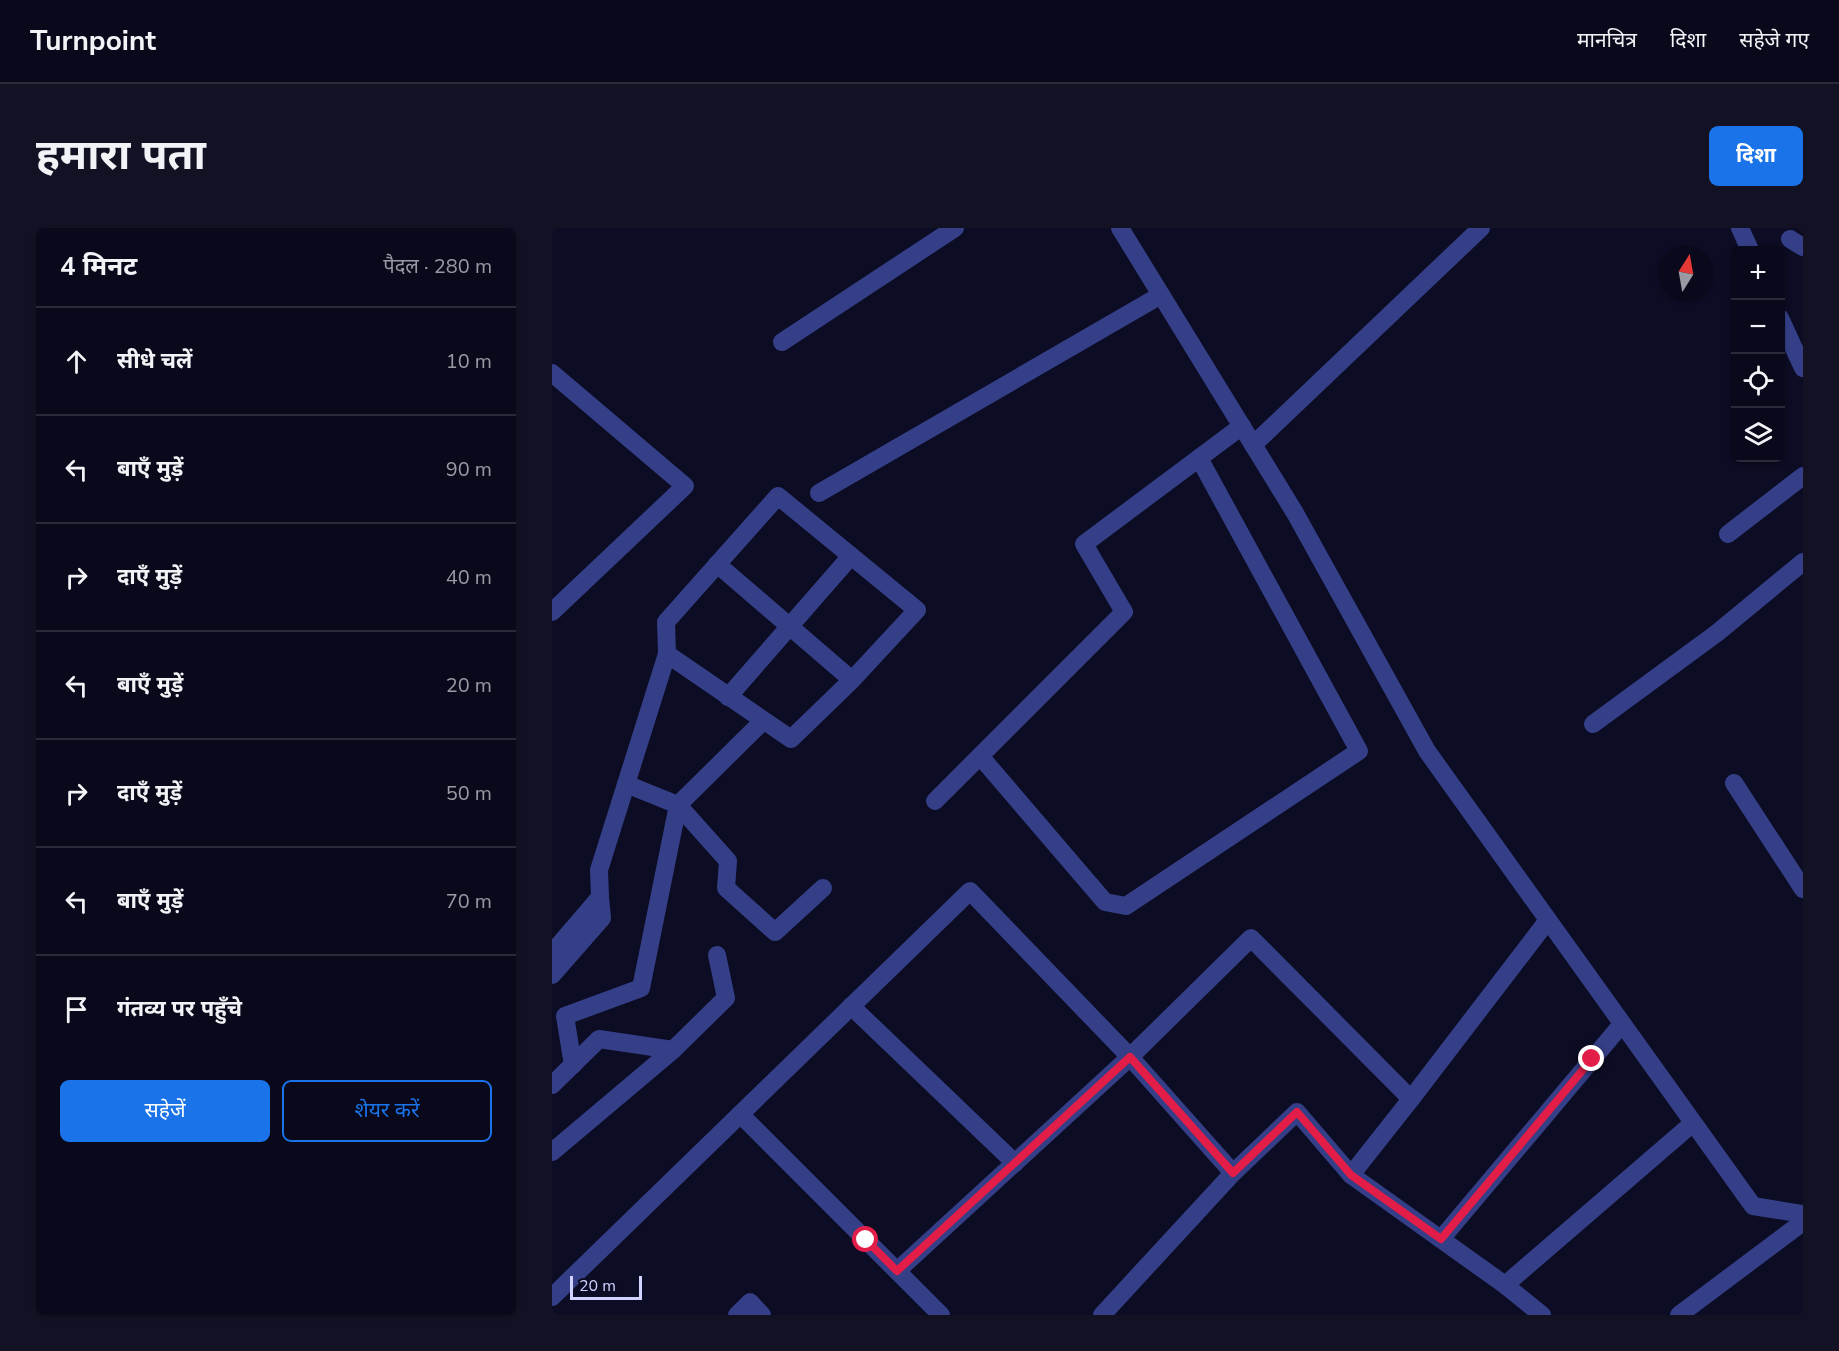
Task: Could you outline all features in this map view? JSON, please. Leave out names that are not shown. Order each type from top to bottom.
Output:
[{"type":"street","points":[[782,342],[955,228]]},
{"type":"street","points":[[1253,445],[1481,228]]},
{"type":"street","points":[[1740,228],[1748,246]]},
{"type":"street","points":[[1124,230],[1161,295],[1295,513],[1427,751],[1753,1206],[1803,1214]]},
{"type":"street","points":[[819,493],[1161,295]]},
{"type":"street","points":[[1785,329],[1803,368]]},
{"type":"street","points":[[552,373],[685,486],[552,612]]},
{"type":"street","points":[[935,801],[1124,612],[1084,544],[1242,426]]},
{"type":"street","points":[[980,756],[1105,902],[1126,906],[1359,751],[1199,458]]},
{"type":"street","points":[[1728,534],[1803,476]]},
{"type":"street","points":[[552,975],[602,918],[599,870],[667,654],[666,622],[778,496],[917,610],[852,680],[791,740],[667,654]]},
{"type":"street","points":[[728,697],[851,556]]},
{"type":"street","points":[[1593,724],[1717,633],[1803,562]]},
{"type":"street","points":[[717,564],[852,680]]},
{"type":"street","points":[[573,1065],[565,1016],[641,988],[678,805],[762,722]]},
{"type":"street","points":[[1734,783],[1803,889]]},
{"type":"street","points":[[626,784],[678,805],[728,861],[726,888],[775,932],[823,888]]},
{"type":"street","points":[[552,1297],[970,891],[1130,1057],[1233,1173]]},
{"type":"street","points":[[552,953],[600,897]]},
{"type":"street","points":[[1351,1175],[1548,920]]},
{"type":"street","points":[[897,1271],[1130,1057],[1251,938],[1411,1099]]},
{"type":"street","points":[[552,1152],[673,1050],[726,998],[717,955]]},
{"type":"street","points":[[851,1006],[1015,1163]]},
{"type":"street","points":[[1441,1239],[1622,1024]]},
{"type":"street","points":[[552,1085],[599,1040],[673,1050]]},
{"type":"street","points":[[1102,1315],[1233,1173],[1297,1112],[1351,1175],[1505,1285],[1542,1315]]},
{"type":"street","points":[[740,1114],[941,1315]]},
{"type":"street","points":[[1505,1285],[1694,1123]]},
{"type":"street","points":[[1679,1315],[1803,1222]]},
{"type":"street","points":[[737,1315],[750,1302],[762,1315]]},
{"type":"route","points":[[866,1240],[897,1271],[1130,1057],[1233,1173],[1297,1112],[1351,1175],[1441,1239],[1592,1059]]}]
